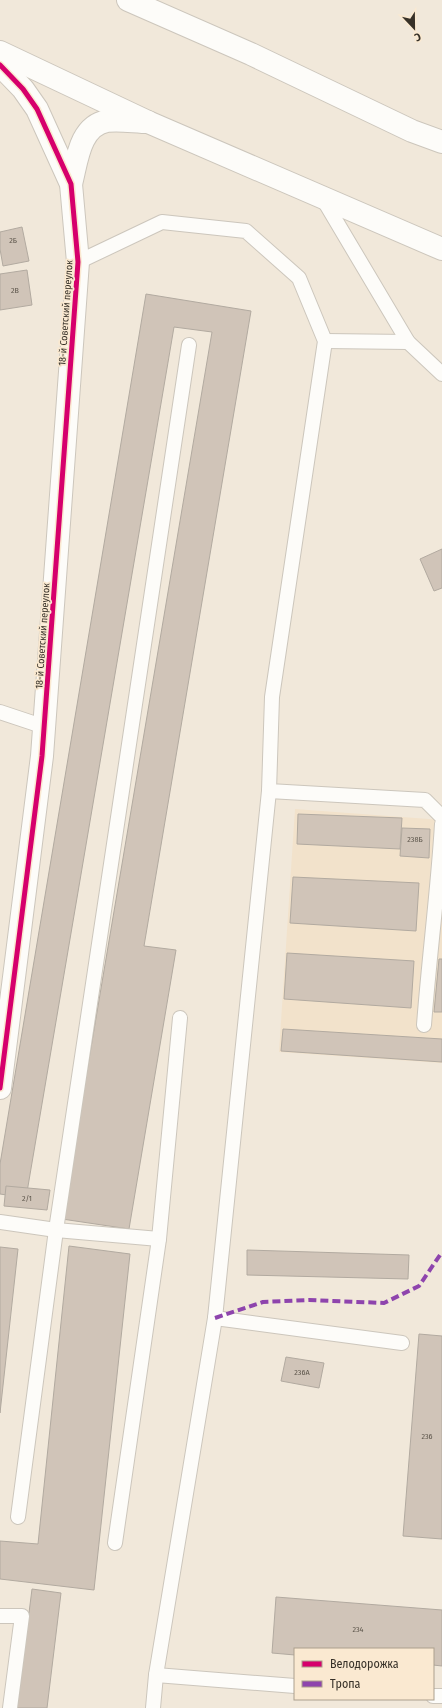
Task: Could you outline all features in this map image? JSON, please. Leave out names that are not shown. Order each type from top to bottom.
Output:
[{"type":"street","points":[[128,0],[251,54],[412,131],[442,142]]},
{"type":"street","points":[[0,52],[148,122],[323,199],[442,249]]},
{"type":"street","points":[[0,65],[23,89],[37,109],[71,184]]},
{"type":"street","points":[[71,184],[83,140],[92,128],[107,121],[148,122]]},
{"type":"street","name":"18-й Советский переулок","points":[[0,1088],[42,756],[78,262],[71,184]]},
{"type":"lane","points":[[323,199],[408,342],[442,374]]},
{"type":"lane","points":[[78,262],[162,222],[246,231],[299,278],[325,341],[272,697],[269,791],[215,1318],[156,1675],[153,1708]]},
{"type":"lane","points":[[325,341],[408,342]]},
{"type":"lane","points":[[18,1517],[56,1230],[189,345]]},
{"type":"lane","points":[[0,712],[44,726]]},
{"type":"lane","points":[[269,791],[425,800],[442,816]]},
{"type":"lane","points":[[424,1024],[430,947],[439,871],[442,824]]},
{"type":"lane","points":[[115,1543],[159,1239],[180,1018]]},
{"type":"lane","points":[[0,1222],[56,1230],[159,1239]]},
{"type":"lane","points":[[215,1318],[402,1344]]},
{"type":"lane","points":[[0,1616],[22,1616],[10,1708]]},
{"type":"lane","points":[[156,1675],[294,1686]]},
{"type":"shaded area","points":[[295,809],[442,820],[442,1063],[279,1052]]},
{"type":"building","points":[[22,227],[29,261],[3,266],[0,249],[0,232]]},
{"type":"building","points":[[27,270],[32,305],[0,310],[0,274]]},
{"type":"building","points":[[146,294],[251,311],[144,946],[176,950],[129,1229],[62,1219],[212,332],[174,327],[26,1198],[0,1194],[0,1164]]},
{"type":"building","points":[[442,549],[442,588],[434,591],[420,559]]},
{"type":"building","points":[[298,814],[402,818],[400,849],[297,844]]},
{"type":"building","points":[[402,828],[430,829],[429,858],[400,856]]},
{"type":"building","points":[[293,877],[419,883],[416,931],[290,923]]},
{"type":"building","points":[[287,953],[414,961],[411,1008],[284,999]]},
{"type":"building","points":[[439,959],[442,959],[442,1012],[434,1012]]},
{"type":"building","points":[[283,1029],[442,1039],[442,1062],[281,1051]]},
{"type":"building","points":[[6,1186],[50,1190],[47,1210],[4,1206]]},
{"type":"building","points":[[69,1246],[130,1254],[94,1590],[0,1579],[0,1541],[38,1544]]},
{"type":"building","points":[[0,1247],[18,1249],[0,1413]]},
{"type":"building","points":[[247,1250],[409,1255],[408,1279],[247,1275]]},
{"type":"building","points":[[419,1334],[442,1336],[442,1539],[403,1536]]},
{"type":"building","points":[[286,1357],[324,1363],[319,1388],[281,1381]]},
{"type":"building","points":[[32,1589],[61,1593],[47,1708],[17,1708]]},
{"type":"building","points":[[276,1597],[442,1610],[442,1666],[434,1665],[434,1648],[294,1648],[294,1655],[272,1653]]},
{"type":"marked path","points":[[215,1318],[263,1302],[309,1300],[384,1303],[419,1286],[442,1252]]},
{"type":"cycle path","points":[[0,65],[23,89],[37,109],[71,184],[78,262],[42,756],[0,1088]]}]
